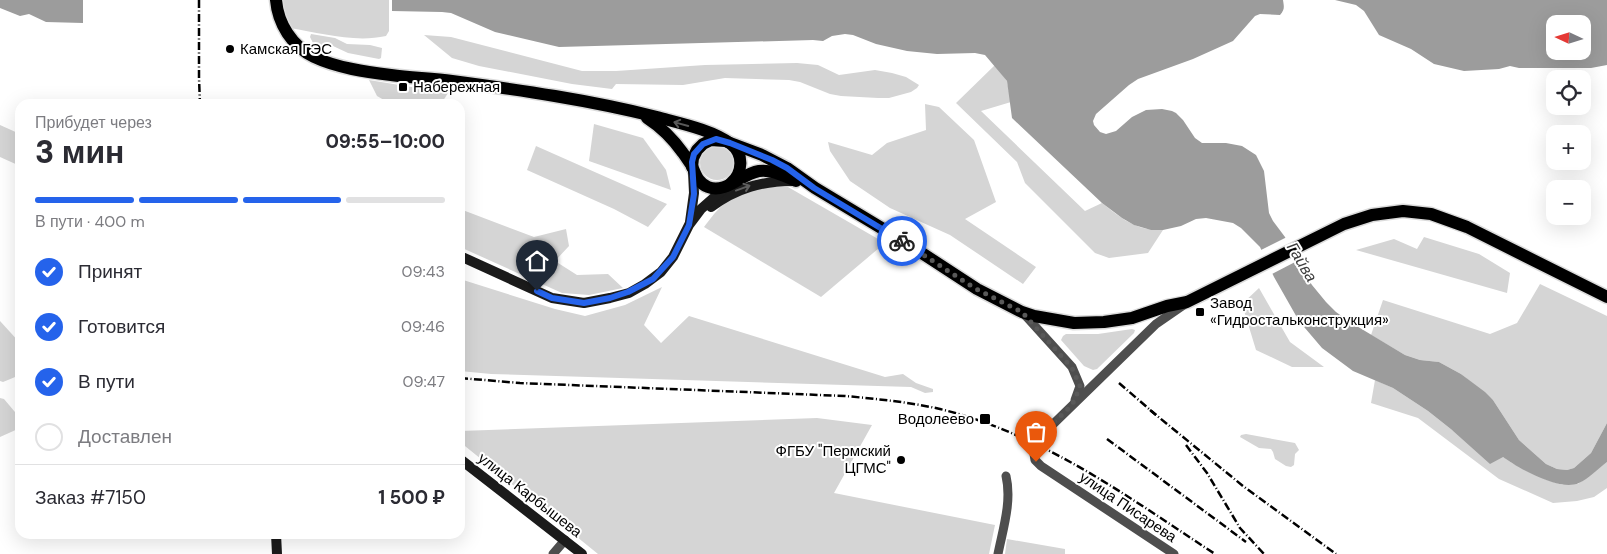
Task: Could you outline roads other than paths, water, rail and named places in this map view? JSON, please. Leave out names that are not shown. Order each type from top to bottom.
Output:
[{"type":"main road","points":[[276,0],[280,21],[293,42],[314,57],[325,61],[376,73],[496,88],[636,112],[693,127],[772,160],[787,168],[814,188],[908,244],[976,289],[1022,312],[1063,321],[1104,322],[1132,318],[1166,306],[1187,302],[1344,224],[1372,215],[1403,211],[1431,214],[1467,227],[1607,297]]},
{"type":"main road","points":[[636,112],[663,130],[682,152],[699,181],[707,186],[722,188],[748,174],[765,171],[814,188]]},
{"type":"main road","points":[[465,258],[552,298],[584,303],[628,292],[653,279],[673,257],[689,225],[707,202],[731,183],[739,173],[741,160],[735,148],[725,141],[711,140],[699,146],[694,154],[692,167],[694,194],[689,225]]},
{"type":"main road","points":[[689,225],[712,205],[739,189],[774,181],[793,181],[814,188]]},
{"type":"main road","name":"улица Карбышева","points":[[465,464],[582,554]]},
{"type":"main road","points":[[276,539],[276,554]]},
{"type":"street","points":[[1074,403],[1156,324],[1187,302]]},
{"type":"street","points":[[1022,312],[1072,368],[1080,386],[1074,403]]},
{"type":"street","name":"улица Писарева","points":[[1074,403],[1044,433],[1037,444],[1034,457],[1041,466],[1174,554]]},
{"type":"street","points":[[998,554],[1008,496],[1006,476]]},
{"type":"street","points":[[553,554],[565,540]]},
{"type":"railway","points":[[199,0],[200,99]]},
{"type":"railway","points":[[465,378],[520,383],[845,396],[940,409],[978,420],[1014,434],[1049,451],[1117,490],[1215,554]]},
{"type":"railway","points":[[1119,383],[1156,415]]},
{"type":"railway","points":[[1150,410],[1243,486],[1336,554]]},
{"type":"railway","points":[[1107,439],[1246,542]]},
{"type":"railway","points":[[1186,445],[1207,473],[1240,528],[1264,554]]},
{"type":"place","name":"Камская ГЭС","points":[[230,49]]},
{"type":"place","name":"Набережная","points":[[403,87]]},
{"type":"place","name":"Завод «Гидростальконструкция»","points":[[1200,312]]},
{"type":"place","name":"Водолеево","points":[[985,419]]},
{"type":"place","name":"ФГБУ \"Пермский ЦГМС\"","points":[[901,460]]},
{"type":"water label","name":"Гайва","points":[[1302,262]]}]
